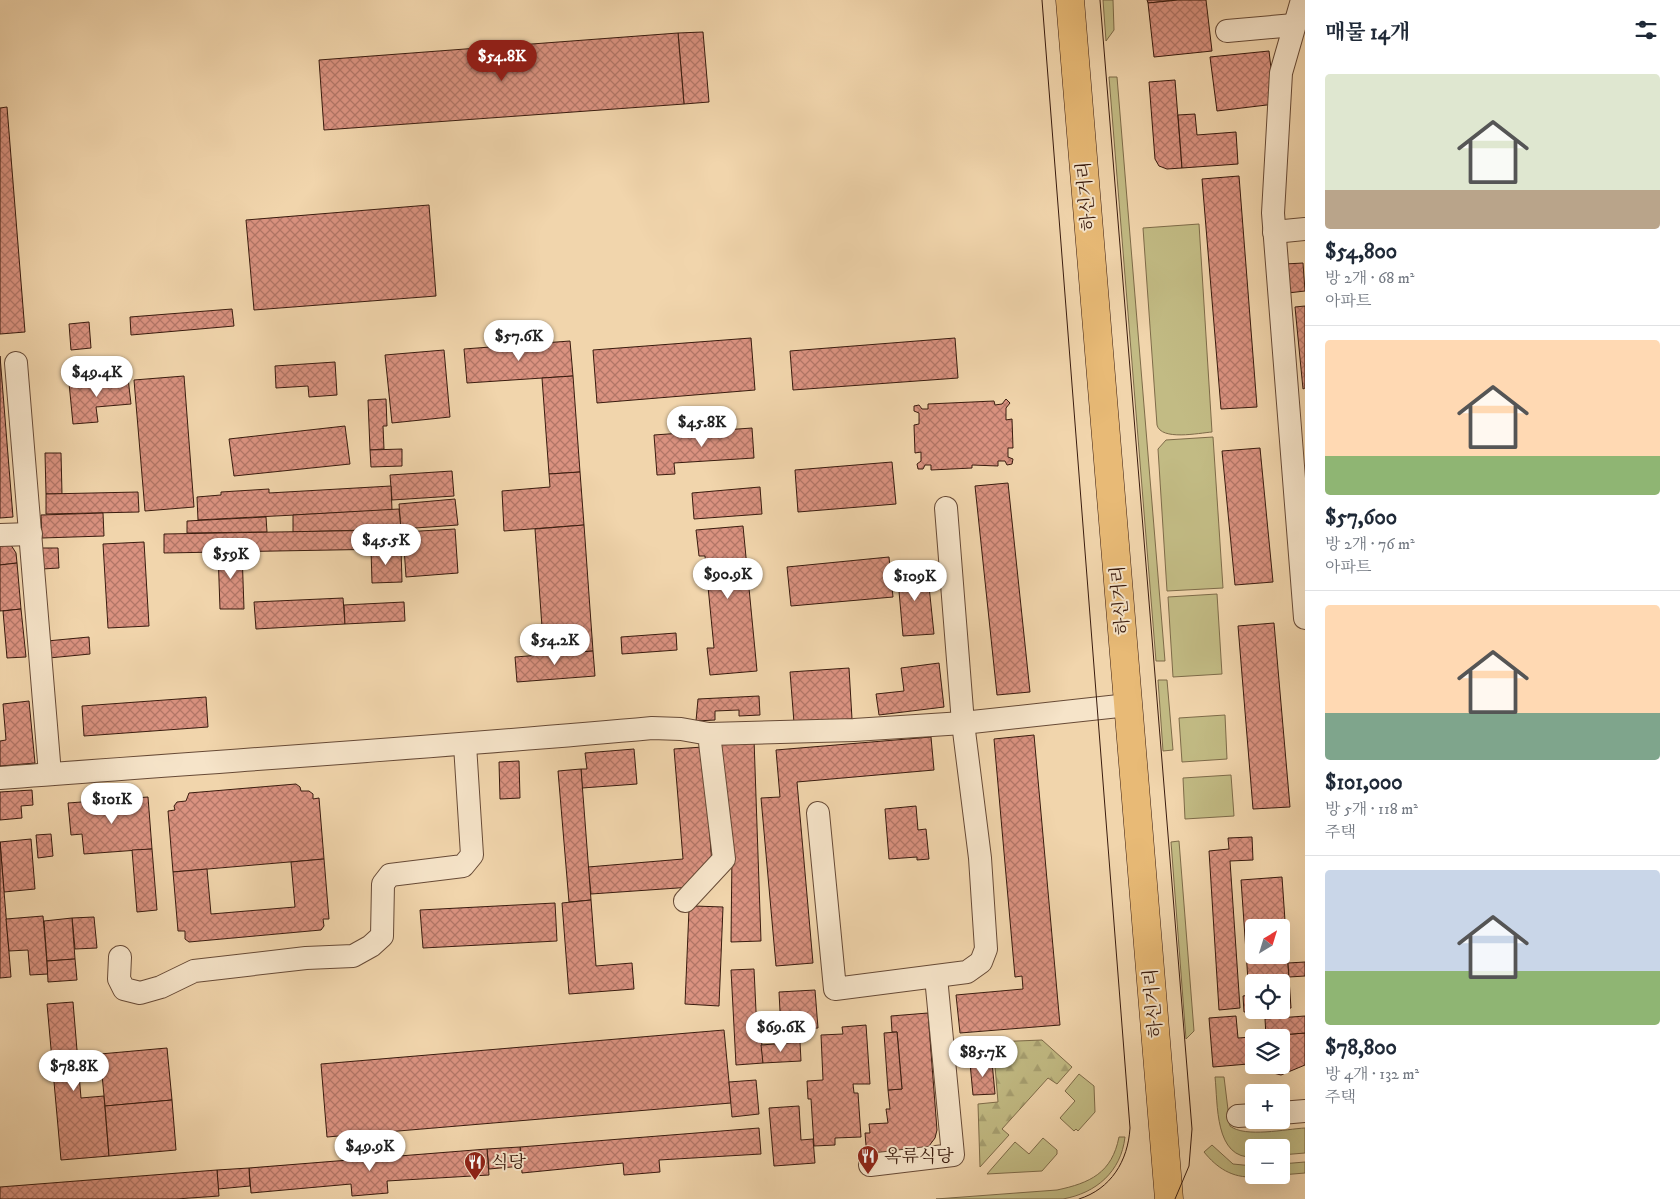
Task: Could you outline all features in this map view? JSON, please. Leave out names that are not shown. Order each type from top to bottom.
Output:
[{"type":"main road","name":"하신거리","points":[[1070,0],[1169,1199]]},
{"type":"street","points":[[1302,0],[1280,73],[1273,213],[1305,618]]},
{"type":"street","points":[[1227,31],[1294,25]]},
{"type":"street","points":[[1274,232],[1305,229]]},
{"type":"street","points":[[16,363],[32,534],[50,774]]},
{"type":"street","points":[[818,813],[835,989],[968,972],[980,962],[986,949],[980,858],[963,723],[946,508]]},
{"type":"street","points":[[0,535],[32,534]]},
{"type":"street","points":[[0,778],[465,745],[652,728],[681,729],[708,734],[854,730],[963,723],[1128,706]]},
{"type":"street","points":[[685,901],[724,859],[708,734]]},
{"type":"street","points":[[120,956],[118,979],[124,989],[140,993],[161,987],[194,971],[306,958],[353,956],[371,946],[382,936],[383,884],[390,875],[463,866],[472,855],[465,745]]},
{"type":"street","points":[[870,1165],[953,1155],[936,977]]},
{"type":"street","points":[[1290,1112],[1305,1111]]},
{"type":"green space","points":[[1103,0],[1113,0],[1114,30],[1106,41]]},
{"type":"green space","points":[[1109,77],[1117,77],[1165,661],[1156,661]]},
{"type":"green space","points":[[1199,224],[1212,432],[1173,435],[1160,430],[1157,425],[1143,228]]},
{"type":"green space","points":[[1213,437],[1223,588],[1167,591],[1158,449],[1166,440]]},
{"type":"green space","points":[[1217,594],[1222,674],[1173,677],[1168,597]]},
{"type":"green space","points":[[1158,680],[1167,680],[1173,750],[1163,751]]},
{"type":"green space","points":[[1225,715],[1227,759],[1182,762],[1179,718]]},
{"type":"green space","points":[[1231,775],[1234,816],[1185,819],[1183,778]]},
{"type":"green space","points":[[1179,841],[1194,1031],[1186,1039],[1171,842]]},
{"type":"green space","points":[[1042,1040],[1072,1067],[1057,1084],[1048,1078],[1002,1129],[1009,1135],[980,1167],[978,1104],[998,1102],[993,1042]]},
{"type":"green space","points":[[1079,1074],[1094,1086],[1095,1112],[1078,1131],[1076,1129],[1074,1131],[1060,1118],[1075,1101],[1065,1091]]},
{"type":"green space","points":[[1215,1077],[1224,1077],[1230,1126],[1245,1132],[1305,1128],[1305,1153],[1290,1154],[1290,1139],[1245,1139],[1245,1156],[1241,1155],[1231,1149],[1225,1140],[1218,1115]]},
{"type":"green space","points":[[1119,1137],[1125,1137],[1123,1149],[1112,1170],[1096,1186],[1075,1196],[1063,1199],[936,1199],[1057,1190],[1080,1184],[1105,1168],[1116,1149]]},
{"type":"green space","points":[[1043,1138],[1057,1150],[1057,1154],[1042,1171],[987,1174],[1015,1142],[1029,1154]]},
{"type":"green space","points":[[1212,1145],[1233,1164],[1245,1165],[1245,1177],[1226,1171],[1214,1163],[1204,1152]]},
{"type":"green space","points":[[1305,1162],[1305,1173],[1290,1174],[1290,1163]]},
{"type":"building","points":[[1147,0],[1178,0],[1148,3]]},
{"type":"building","points":[[1206,0],[1212,51],[1154,57],[1148,3]]},
{"type":"building","points":[[703,32],[709,102],[684,104],[678,33]]},
{"type":"building","points":[[678,33],[684,104],[324,130],[319,60]]},
{"type":"building","points":[[1269,51],[1275,104],[1217,111],[1210,57]]},
{"type":"building","points":[[1175,80],[1182,168],[1167,169],[1159,166],[1155,159],[1149,82]]},
{"type":"building","points":[[7,107],[25,332],[0,334],[0,108]]},
{"type":"building","points":[[1195,114],[1197,135],[1236,132],[1238,164],[1182,168],[1178,115]]},
{"type":"building","points":[[1239,176],[1257,407],[1221,409],[1202,179]]},
{"type":"building","points":[[429,205],[436,296],[254,310],[246,220]]},
{"type":"building","points":[[1303,263],[1305,291],[1288,293],[1285,264]]},
{"type":"building","points":[[1305,306],[1305,388],[1303,389],[1295,307]]},
{"type":"building","points":[[232,309],[234,326],[131,335],[130,317]]},
{"type":"building","points":[[89,322],[91,348],[71,350],[69,324]]},
{"type":"building","points":[[751,338],[755,390],[597,403],[593,350]]},
{"type":"building","points":[[955,338],[958,378],[793,390],[790,351]]},
{"type":"building","points":[[570,341],[573,376],[467,383],[464,349]]},
{"type":"building","points":[[444,350],[450,417],[392,423],[385,355]]},
{"type":"building","points":[[0,356],[13,517],[0,518]]},
{"type":"building","points":[[335,362],[337,395],[309,397],[308,386],[276,388],[275,366]]},
{"type":"building","points":[[184,376],[194,507],[145,511],[134,380]]},
{"type":"building","points":[[573,376],[580,472],[549,474],[542,378]]},
{"type":"building","points":[[128,378],[131,404],[96,407],[98,422],[73,424],[69,383]]},
{"type":"building","points":[[386,399],[387,426],[383,426],[384,449],[370,450],[368,400]]},
{"type":"building","points":[[1006,399],[1010,403],[1006,408],[1006,420],[1012,419],[1013,448],[1008,448],[1008,457],[1013,459],[1012,464],[1007,465],[1005,461],[998,461],[998,466],[972,465],[972,468],[931,470],[931,465],[925,465],[923,469],[918,469],[917,464],[921,461],[921,452],[915,453],[914,425],[919,424],[919,413],[914,411],[914,406],[919,405],[922,409],[928,409],[928,404],[994,401],[995,405],[1002,404]]},
{"type":"building","points":[[345,426],[350,464],[234,476],[229,439]]},
{"type":"building","points":[[752,428],[754,458],[674,463],[675,474],[657,475],[654,435]]},
{"type":"building","points":[[1260,448],[1273,582],[1235,585],[1222,451]]},
{"type":"building","points":[[402,449],[402,466],[371,467],[370,450]]},
{"type":"building","points":[[45,453],[61,453],[62,494],[46,494]]},
{"type":"building","points":[[892,462],[896,504],[798,512],[795,470]]},
{"type":"building","points":[[452,471],[454,496],[392,500],[390,475]]},
{"type":"building","points":[[580,472],[584,525],[504,531],[502,491],[550,487],[549,474]]},
{"type":"building","points":[[1008,483],[1030,692],[997,695],[975,486]]},
{"type":"building","points":[[391,486],[392,510],[198,520],[197,497],[221,495],[221,492],[269,489],[269,493]]},
{"type":"building","points":[[760,487],[762,514],[694,519],[692,493]]},
{"type":"building","points":[[138,492],[139,512],[46,514],[46,494]]},
{"type":"building","points":[[455,499],[458,525],[401,529],[399,504]]},
{"type":"building","points":[[399,509],[401,529],[293,532],[293,515]]},
{"type":"building","points":[[103,513],[104,536],[42,538],[41,515]]},
{"type":"building","points":[[266,517],[267,532],[187,533],[187,521]]},
{"type":"building","points":[[584,525],[593,651],[544,655],[535,529]]},
{"type":"building","points":[[743,526],[757,671],[710,675],[707,648],[714,648],[705,556],[699,556],[696,530]]},
{"type":"building","points":[[455,529],[458,573],[406,577],[403,532]]},
{"type":"building","points":[[389,530],[389,549],[164,553],[164,534]]},
{"type":"building","points":[[144,542],[149,626],[108,628],[103,544]]},
{"type":"building","points":[[0,544],[11,545],[16,553],[17,563],[0,565]]},
{"type":"building","points":[[41,548],[58,548],[59,568],[42,569]]},
{"type":"building","points":[[401,548],[402,582],[372,583],[371,549]]},
{"type":"building","points":[[242,551],[244,609],[220,609],[218,552]]},
{"type":"building","points":[[889,557],[893,597],[791,606],[787,567]]},
{"type":"building","points":[[17,563],[21,609],[0,611],[0,565]]},
{"type":"building","points":[[927,567],[934,634],[903,636],[897,569]]},
{"type":"building","points":[[343,598],[345,624],[256,629],[254,602]]},
{"type":"building","points":[[404,602],[405,621],[345,624],[344,605]]},
{"type":"building","points":[[21,609],[26,657],[7,658],[3,611]]},
{"type":"building","points":[[1274,623],[1290,807],[1253,809],[1238,626]]},
{"type":"building","points":[[676,633],[677,650],[622,654],[621,637]]},
{"type":"building","points":[[89,637],[90,654],[49,658],[47,641]]},
{"type":"building","points":[[593,651],[595,676],[517,682],[515,657]]},
{"type":"building","points":[[939,663],[944,707],[879,715],[876,694],[904,691],[901,668]]},
{"type":"building","points":[[849,668],[852,719],[794,723],[790,672]]},
{"type":"building","points":[[759,696],[760,715],[739,716],[739,710],[715,711],[715,720],[696,721],[698,699]]},
{"type":"building","points":[[206,697],[208,727],[84,736],[82,706]]},
{"type":"building","points":[[29,701],[35,763],[0,766],[0,741],[6,740],[3,704]]},
{"type":"building","points":[[1034,735],[1060,1025],[960,1033],[956,995],[1023,989],[1022,976],[1015,977],[994,739]]},
{"type":"building","points":[[931,737],[934,770],[797,782],[813,963],[776,966],[761,798],[780,797],[776,750]]},
{"type":"building","points":[[754,739],[761,941],[731,942],[732,851],[718,742]]},
{"type":"building","points":[[703,747],[712,864],[692,887],[591,894],[588,867],[683,859],[674,749]]},
{"type":"building","points":[[634,749],[637,784],[582,788],[581,769],[587,769],[585,753]]},
{"type":"building","points":[[519,761],[520,798],[500,799],[499,762]]},
{"type":"building","points":[[581,769],[591,900],[569,902],[558,771]]},
{"type":"building","points":[[296,784],[300,787],[301,791],[309,791],[313,794],[313,799],[319,798],[324,859],[173,872],[168,811],[175,810],[174,806],[177,802],[186,801],[189,793]]},
{"type":"building","points":[[32,790],[33,805],[21,806],[22,818],[0,820],[0,792]]},
{"type":"building","points":[[148,797],[152,849],[84,854],[82,834],[71,835],[68,803]]},
{"type":"building","points":[[916,806],[918,830],[926,829],[929,859],[917,860],[917,857],[889,859],[885,809]]},
{"type":"building","points":[[51,834],[53,856],[38,858],[36,835]]},
{"type":"building","points":[[1252,837],[1253,860],[1230,861],[1240,1008],[1219,1010],[1209,851],[1229,849],[1228,838]]},
{"type":"building","points":[[31,839],[35,889],[4,892],[0,842]]},
{"type":"building","points":[[0,842],[11,977],[0,978]]},
{"type":"building","points":[[152,849],[157,910],[137,912],[132,850]]},
{"type":"building","points":[[324,859],[329,919],[323,919],[324,926],[321,930],[189,942],[185,939],[185,931],[178,931],[173,872],[207,869],[211,914],[295,907],[291,862]]},
{"type":"building","points":[[1282,877],[1285,919],[1245,919],[1245,938],[1241,880]]},
{"type":"building","points":[[591,900],[596,966],[632,963],[634,989],[569,994],[562,903]]},
{"type":"building","points":[[555,903],[557,941],[423,948],[420,910]]},
{"type":"building","points":[[694,906],[723,907],[719,1006],[685,1004],[689,909]]},
{"type":"building","points":[[43,916],[48,974],[30,975],[28,950],[9,951],[6,919]]},
{"type":"building","points":[[94,917],[97,948],[75,949],[72,918]]},
{"type":"building","points":[[72,918],[75,959],[47,961],[44,921]]},
{"type":"building","points":[[75,959],[77,980],[48,982],[47,961]]},
{"type":"building","points":[[1305,962],[1305,976],[1290,977],[1288,964]]},
{"type":"building","points":[[1247,964],[1288,964],[1289,974],[1248,974]]},
{"type":"building","points":[[754,969],[757,1032],[761,1032],[763,1063],[736,1065],[731,970]]},
{"type":"building","points":[[815,990],[818,1028],[781,1030],[779,992]]},
{"type":"building","points":[[1243,996],[1245,996],[1245,1012],[1244,1012]]},
{"type":"building","points":[[73,1002],[81,1098],[104,1096],[109,1156],[61,1160],[47,1004]]},
{"type":"building","points":[[928,1013],[937,1130],[935,1138],[926,1150],[867,1158],[865,1133],[870,1133],[869,1124],[888,1123],[886,1109],[890,1109],[888,1090],[902,1089],[897,1032],[892,1032],[891,1016]]},
{"type":"building","points":[[1236,1016],[1238,1038],[1245,1037],[1245,1064],[1213,1067],[1209,1018]]},
{"type":"building","points":[[1305,1016],[1305,1033],[1290,1034],[1290,1029],[1266,1029],[1265,1019],[1290,1019],[1290,1017]]},
{"type":"building","points":[[866,1025],[870,1084],[853,1084],[854,1093],[858,1093],[861,1137],[835,1138],[835,1145],[814,1146],[811,1099],[808,1099],[807,1081],[823,1080],[821,1035],[843,1034],[842,1027]]},
{"type":"building","points":[[724,1030],[731,1103],[327,1137],[321,1064]]},
{"type":"building","points":[[897,1032],[902,1089],[888,1090],[884,1033]]},
{"type":"building","points":[[1305,1033],[1305,1065],[1290,1071],[1290,1034]]},
{"type":"building","points":[[800,1042],[801,1061],[763,1063],[761,1045]]},
{"type":"building","points":[[167,1048],[172,1100],[105,1106],[100,1054]]},
{"type":"building","points":[[992,1062],[995,1094],[973,1095],[970,1063]]},
{"type":"building","points":[[756,1080],[759,1114],[732,1117],[729,1082]]},
{"type":"building","points":[[172,1100],[176,1150],[109,1156],[105,1106]]},
{"type":"building","points":[[799,1106],[801,1140],[813,1139],[815,1163],[774,1166],[769,1108]]},
{"type":"building","points":[[759,1128],[761,1154],[659,1160],[660,1172],[624,1175],[623,1163],[522,1173],[520,1147]]},
{"type":"building","points":[[520,1147],[522,1166],[489,1169],[487,1149]]},
{"type":"building","points":[[487,1149],[489,1175],[387,1181],[388,1193],[352,1196],[351,1184],[251,1193],[249,1168]]},
{"type":"building","points":[[249,1168],[250,1186],[218,1189],[217,1170]]},
{"type":"building","points":[[217,1170],[219,1196],[176,1199],[0,1199],[0,1187]]},
{"type":"tram line","points":[[1042,0],[1130,1128],[1126,1152],[1116,1172],[1100,1188],[1079,1199]]},
{"type":"tram line","points":[[1100,0],[1192,1129],[1189,1166],[1175,1199]]},
{"type":"place","name":"옥류식당","points":[[868,1175]]},
{"type":"place","name":"식당","points":[[475,1181]]}]
